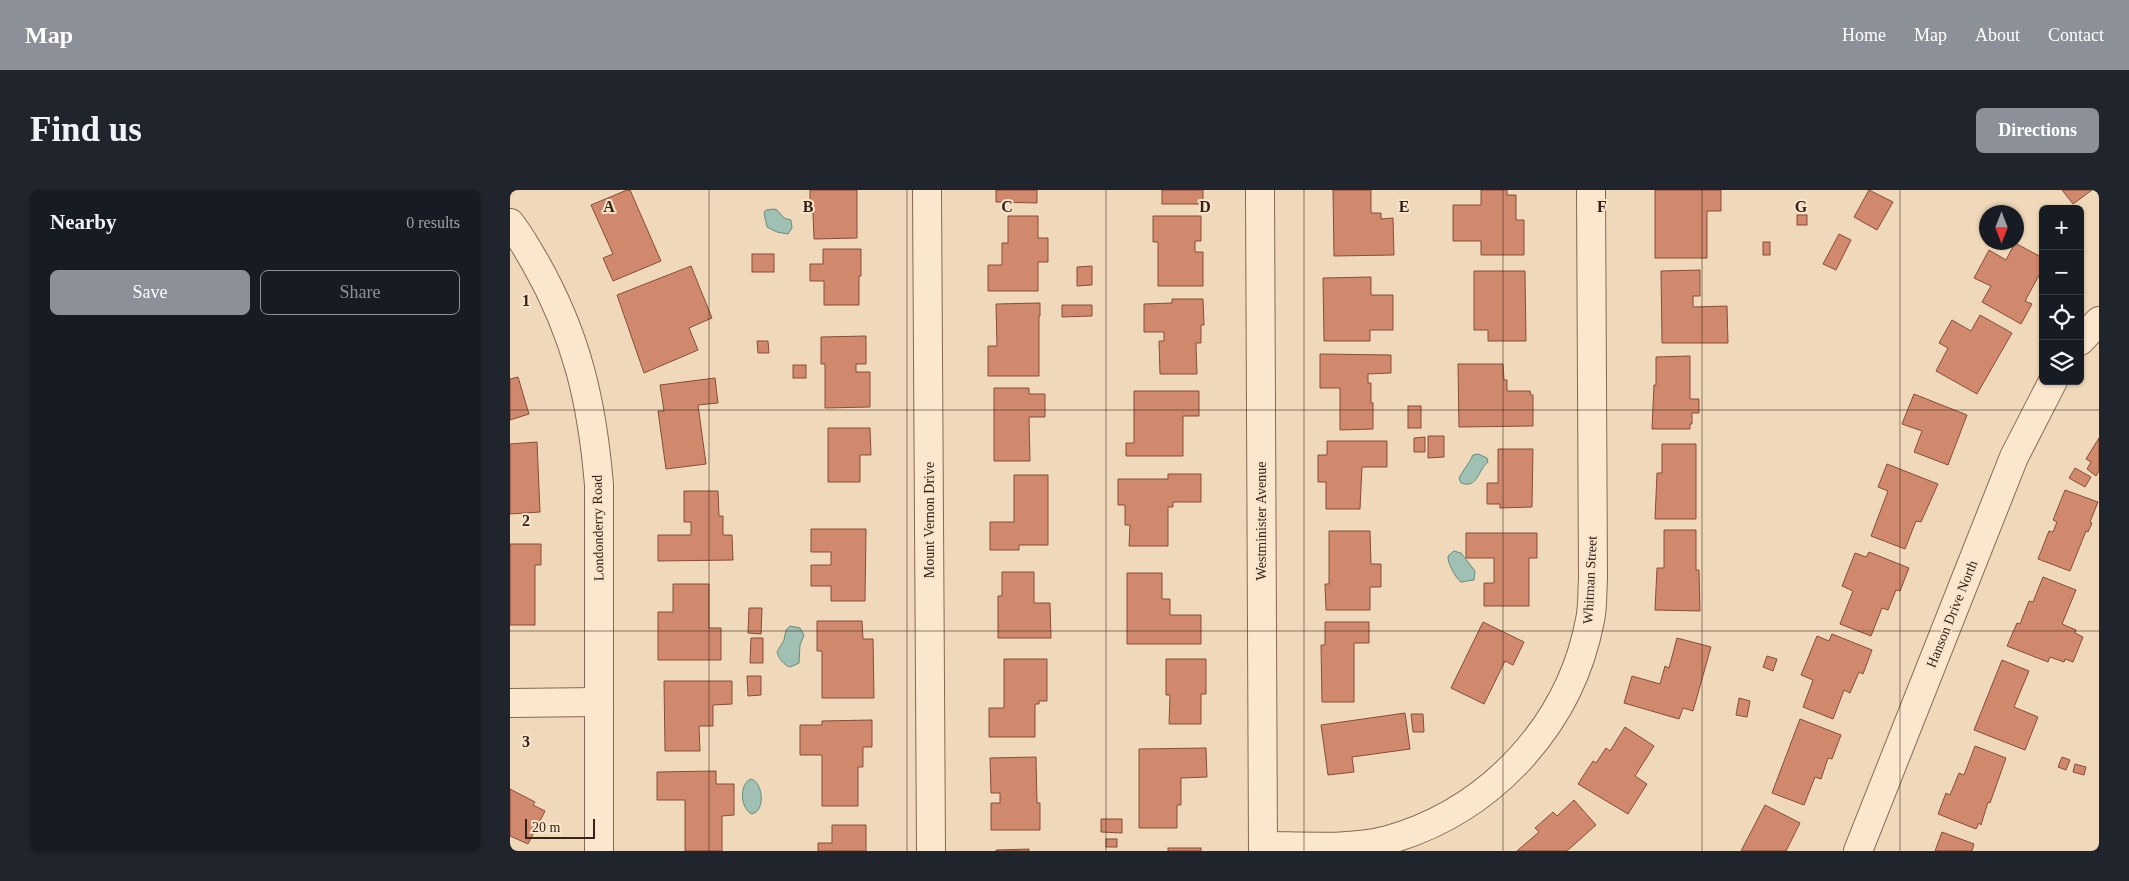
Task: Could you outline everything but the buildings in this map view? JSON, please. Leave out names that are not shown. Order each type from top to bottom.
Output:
[{"type":"street","name":"Mount Vernon Drive","points":[[927,190],[931,851]]},
{"type":"street","name":"Westminister Avenue","points":[[1260,190],[1263,849]]},
{"type":"street","name":"Whitman Street","points":[[1263,849],[1342,846],[1386,841],[1431,825],[1474,801],[1510,771],[1537,740],[1567,690],[1582,651],[1590,620],[1593,579],[1591,190]]},
{"type":"street","name":"Londonderry Road","points":[[510,223],[547,283],[572,342],[586,388],[595,436],[598,486],[599,851]]},
{"type":"street","points":[[2081,340],[2099,320]]},
{"type":"street","name":"Hanson Drive North","points":[[1858,851],[2014,457],[2051,385]]},
{"type":"street","points":[[510,703],[598,702]]},
{"type":"shaded area","points":[[774,209],[784,218],[791,220],[792,228],[788,234],[777,232],[767,227],[764,213],[766,210]]},
{"type":"shaded area","points":[[1478,454],[1487,458],[1488,462],[1471,484],[1461,483],[1459,478],[1473,455]]},
{"type":"shaded area","points":[[1454,551],[1461,553],[1475,571],[1474,580],[1461,582],[1457,578],[1448,559],[1448,556]]},
{"type":"shaded area","points":[[790,626],[800,628],[804,635],[800,645],[799,663],[790,667],[782,661],[777,652],[784,640],[786,630]]},
{"type":"shaded area","points":[[751,779],[758,784],[761,794],[759,809],[752,814],[745,807],[742,796],[744,785]]}]
